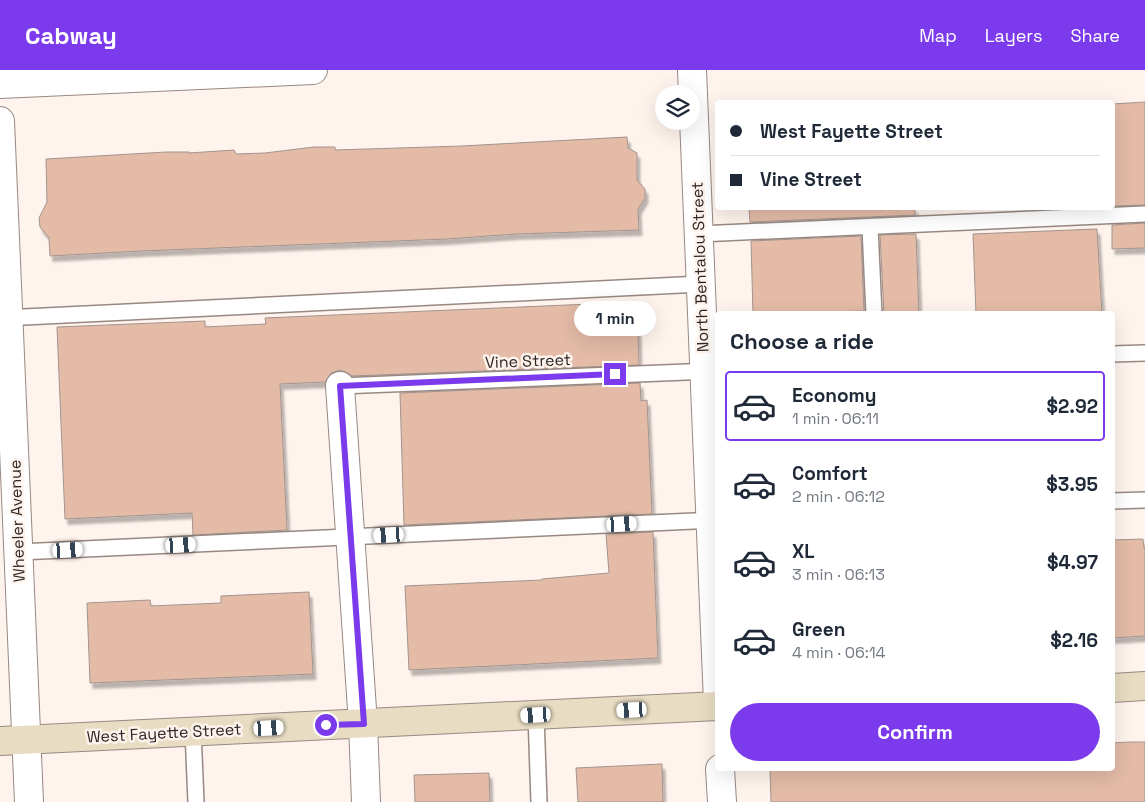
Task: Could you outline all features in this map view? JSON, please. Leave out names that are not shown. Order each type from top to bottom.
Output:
[{"type":"street","points":[[0,84],[313,70]]},
{"type":"street","name":"North Bentalou Street","points":[[692,70],[701,284],[711,371],[715,566]]},
{"type":"street","name":"Wheeler Avenue","points":[[0,121],[4,318],[19,552],[13,740],[29,802]]},
{"type":"street","points":[[340,386],[364,724],[366,802]]},
{"type":"street","points":[[1115,688],[1145,686]]},
{"type":"street","name":"West Fayette Street","points":[[13,740],[715,705]]},
{"type":"street","points":[[720,771],[722,802]]},
{"type":"lane","points":[[698,234],[1145,214]]},
{"type":"lane","points":[[870,226],[874,311]]},
{"type":"lane","points":[[4,318],[701,284]]},
{"type":"lane","points":[[1115,354],[1145,353]]},
{"type":"lane","name":"Vine Street","points":[[340,386],[711,371]]},
{"type":"lane","points":[[1115,501],[1145,500]]},
{"type":"lane","points":[[19,552],[714,520]]},
{"type":"lane","points":[[536,715],[539,802]]},
{"type":"lane","points":[[193,732],[196,802]]},
{"type":"building","points":[[1145,102],[1145,205],[1115,206],[1115,104]]},
{"type":"building","points":[[627,137],[628,148],[637,153],[637,180],[645,189],[645,198],[638,209],[639,230],[50,256],[49,238],[40,227],[39,218],[47,202],[46,159],[234,150],[236,154],[265,153],[314,147],[335,147],[335,150],[462,146]]},
{"type":"building","points":[[749,210],[915,210],[915,215],[750,222]]},
{"type":"building","points":[[1145,223],[1145,248],[1112,249],[1112,225]]},
{"type":"building","points":[[1097,229],[1102,311],[976,311],[973,234]]},
{"type":"building","points":[[916,234],[919,311],[884,311],[880,235]]},
{"type":"building","points":[[861,236],[864,311],[753,311],[751,241]]},
{"type":"building","points":[[637,302],[639,365],[352,376],[339,370],[331,373],[325,382],[280,384],[287,530],[193,535],[192,513],[65,519],[57,327],[205,321],[205,327],[266,324],[265,318]]},
{"type":"building","points":[[640,383],[641,401],[647,400],[652,514],[404,525],[400,393]]},
{"type":"building","points":[[653,532],[658,658],[409,670],[405,586],[542,580],[609,573],[606,534]]},
{"type":"building","points":[[1143,539],[1145,547],[1145,636],[1115,638],[1115,540]]},
{"type":"building","points":[[309,592],[313,674],[90,683],[87,603],[150,600],[151,606],[221,603],[221,596]]},
{"type":"building","points":[[1145,742],[1145,802],[771,802],[770,771],[1115,771],[1115,743]]},
{"type":"building","points":[[662,764],[663,802],[578,802],[576,768]]},
{"type":"building","points":[[489,773],[490,802],[415,802],[414,775]]},
{"type":"route","points":[[326,725],[364,724],[340,386],[615,374]]}]
